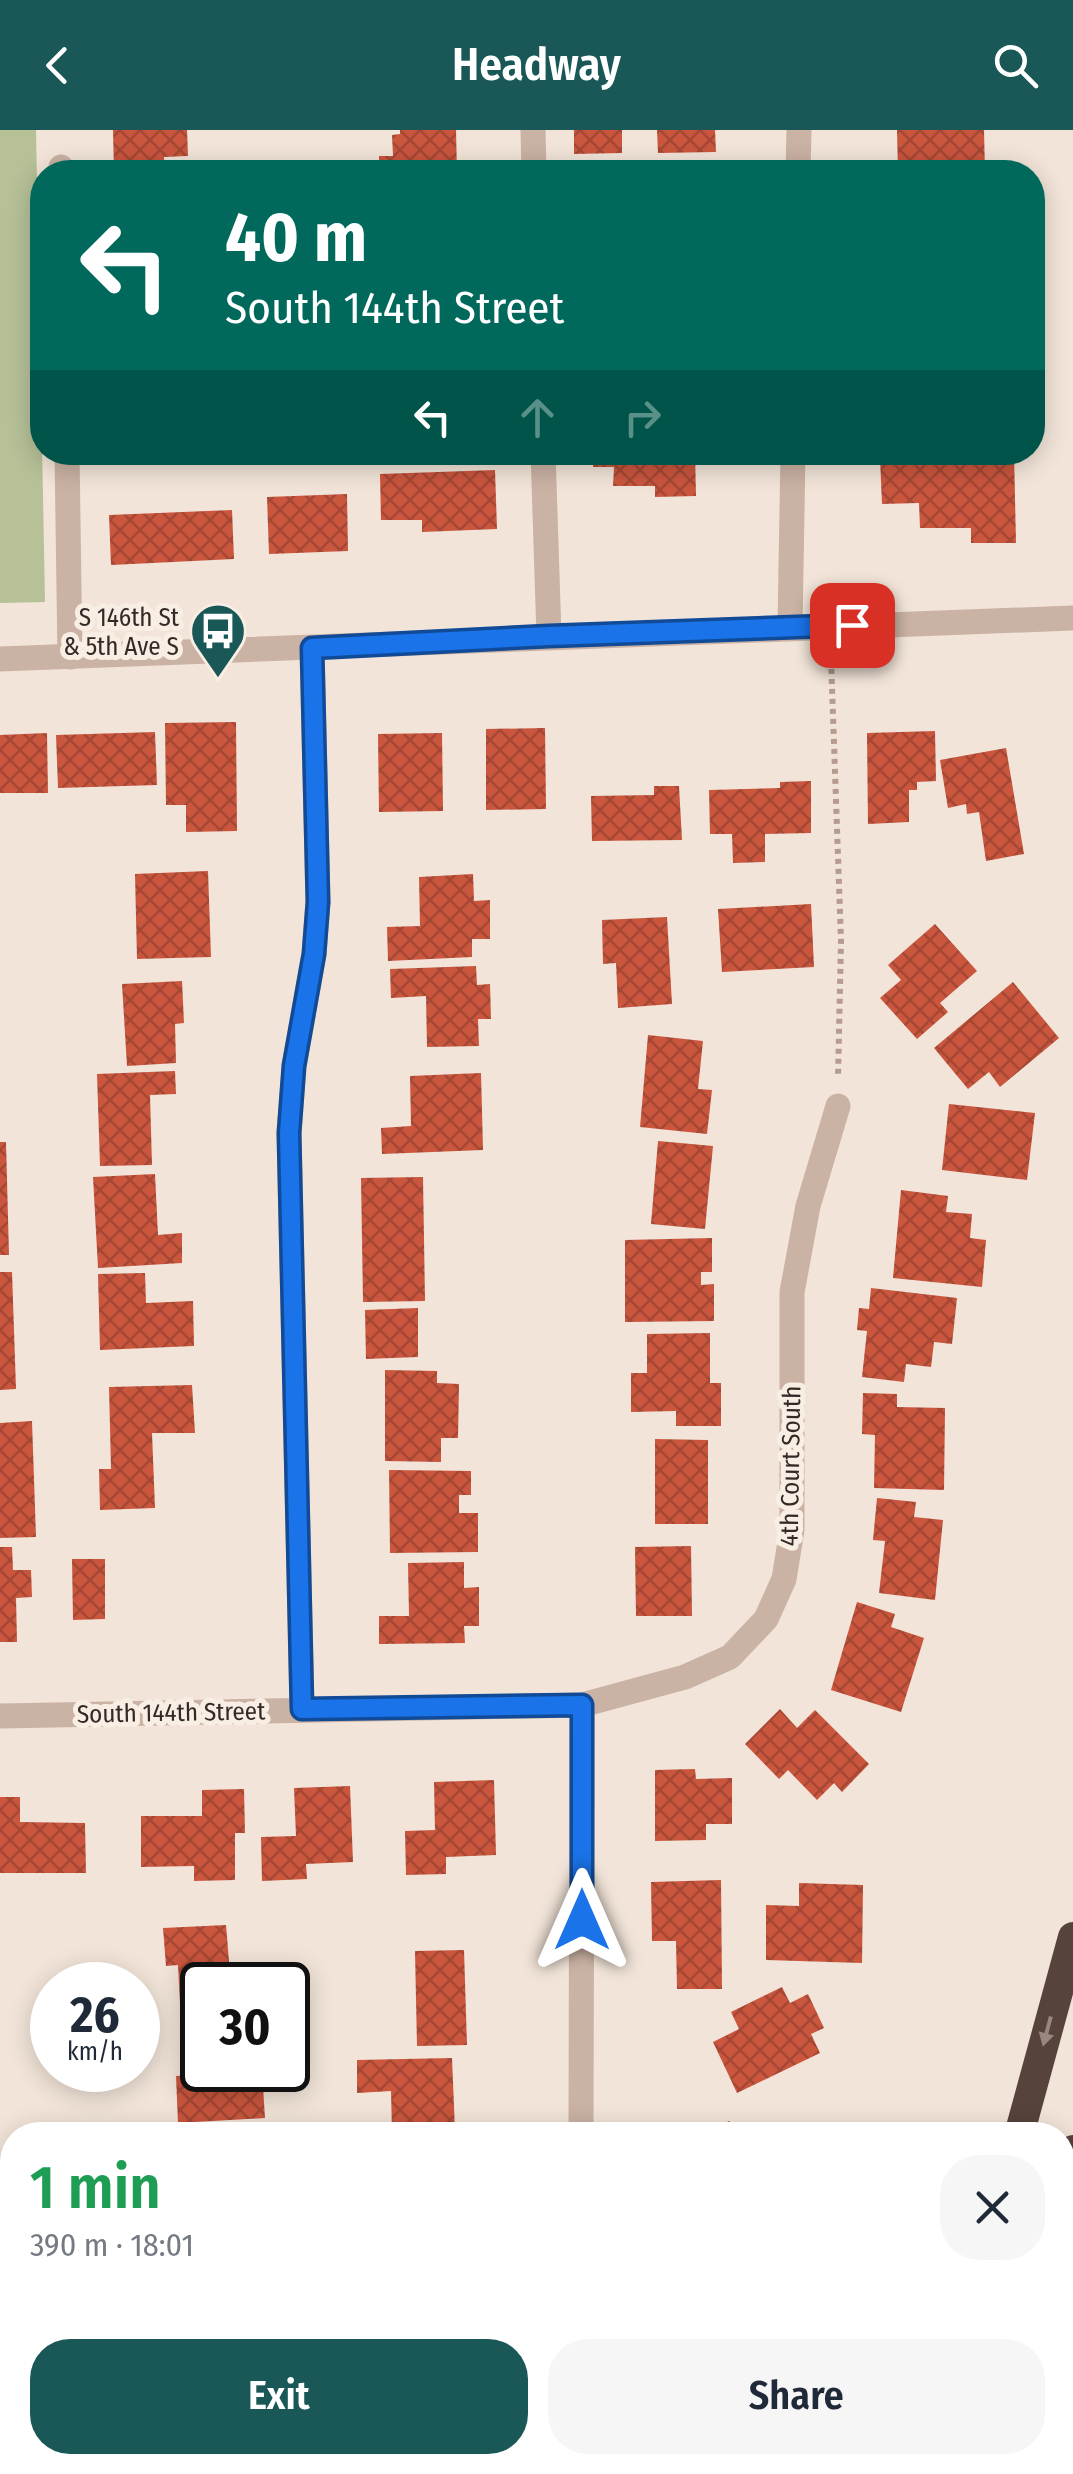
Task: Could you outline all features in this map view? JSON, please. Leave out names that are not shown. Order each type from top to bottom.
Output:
[{"type":"highway","points":[[1023,2122],[1073,1936]]},
{"type":"street","points":[[533,130],[534,160]]},
{"type":"street","points":[[798,130],[798,160]]},
{"type":"street","points":[[66,465],[70,657]]},
{"type":"street","points":[[542,465],[549,636]]},
{"type":"street","points":[[790,627],[793,465]]},
{"type":"street","points":[[0,659],[1073,618]]},
{"type":"street","points":[[302,1709],[289,1150],[294,1066],[314,954],[318,902],[312,648]]},
{"type":"street","name":"4th Court South","points":[[582,1705],[684,1677],[730,1657],[766,1619],[784,1578],[792,1530],[792,1292],[808,1206],[838,1106]]},
{"type":"street","points":[[582,1705],[582,2122]]},
{"type":"street","name":"South 144th Street","points":[[0,1716],[582,1705]]},
{"type":"path","points":[[831,659],[841,940],[838,1106]]},
{"type":"green space","points":[[0,130],[36,130],[37,160],[30,160],[30,465],[42,465],[45,602],[0,603]]},
{"type":"building","points":[[113,130],[187,130],[188,156],[114,160]]},
{"type":"building","points":[[400,130],[456,130],[457,160],[379,160],[379,156],[393,156],[392,135],[400,134]]},
{"type":"building","points":[[574,130],[622,130],[622,153],[574,154]]},
{"type":"building","points":[[657,130],[715,130],[716,152],[658,153]]},
{"type":"building","points":[[897,130],[984,130],[985,160],[898,160]]},
{"type":"building","points":[[695,465],[696,496],[655,497],[655,486],[613,486],[614,467],[593,467]]},
{"type":"building","points":[[880,465],[1014,465],[1016,543],[971,543],[971,528],[920,528],[919,503],[882,504]]},
{"type":"building","points":[[495,470],[497,529],[422,532],[422,520],[381,520],[380,474]]},
{"type":"building","points":[[347,494],[348,551],[269,554],[267,497]]},
{"type":"building","points":[[232,510],[234,559],[111,565],[109,515]]},
{"type":"building","points":[[236,722],[237,831],[186,832],[186,805],[166,805],[165,723]]},
{"type":"building","points":[[545,728],[546,809],[486,810],[486,729]]},
{"type":"building","points":[[935,731],[936,781],[917,782],[917,790],[909,790],[909,822],[868,824],[867,733]]},
{"type":"building","points":[[155,732],[157,785],[58,788],[56,735]]},
{"type":"building","points":[[47,733],[48,793],[0,793],[0,735]]},
{"type":"building","points":[[442,733],[443,811],[379,812],[378,734]]},
{"type":"building","points":[[1006,748],[1024,854],[986,861],[979,812],[967,814],[966,804],[948,808],[940,760]]},
{"type":"building","points":[[811,781],[811,833],[765,834],[765,862],[733,863],[732,834],[710,834],[709,790],[780,788],[780,782]]},
{"type":"building","points":[[654,786],[679,786],[682,840],[592,841],[591,796],[654,795]]},
{"type":"building","points":[[208,871],[211,957],[137,959],[135,874]]},
{"type":"building","points":[[473,874],[474,901],[490,900],[490,939],[472,939],[472,957],[388,961],[387,927],[420,926],[419,877]]},
{"type":"building","points":[[811,904],[814,967],[722,972],[718,909]]},
{"type":"building","points":[[667,917],[672,1004],[618,1008],[616,963],[603,964],[602,920]]},
{"type":"building","points":[[935,924],[977,971],[940,1003],[948,1012],[917,1039],[880,998],[901,980],[888,965]]},
{"type":"building","points":[[476,966],[477,985],[490,984],[491,1019],[478,1019],[479,1046],[427,1047],[426,996],[391,998],[390,969]]},
{"type":"building","points":[[182,981],[184,1023],[175,1024],[176,1063],[127,1066],[122,984]]},
{"type":"building","points":[[1013,982],[1059,1038],[1000,1087],[989,1072],[968,1089],[934,1048]]},
{"type":"building","points":[[648,1035],[703,1041],[698,1089],[712,1090],[707,1134],[640,1127]]},
{"type":"building","points":[[175,1071],[176,1094],[150,1095],[152,1165],[100,1166],[97,1074]]},
{"type":"building","points":[[481,1073],[483,1150],[382,1154],[381,1128],[411,1126],[410,1076]]},
{"type":"building","points":[[949,1104],[1035,1113],[1027,1180],[942,1170]]},
{"type":"building","points":[[658,1141],[713,1146],[705,1229],[651,1224]]},
{"type":"building","points":[[0,1142],[6,1142],[9,1255],[0,1255]]},
{"type":"building","points":[[155,1174],[158,1235],[182,1233],[182,1263],[98,1268],[93,1177]]},
{"type":"building","points":[[423,1177],[425,1301],[363,1302],[361,1178]]},
{"type":"building","points":[[901,1190],[948,1196],[946,1212],[972,1214],[970,1238],[986,1240],[982,1287],[893,1278]]},
{"type":"building","points":[[712,1238],[712,1272],[701,1272],[701,1285],[714,1284],[714,1321],[625,1322],[625,1240]]},
{"type":"building","points":[[0,1272],[12,1272],[16,1389],[0,1390]]},
{"type":"building","points":[[145,1273],[146,1303],[193,1301],[194,1346],[100,1350],[98,1274]]},
{"type":"building","points":[[871,1288],[957,1298],[952,1344],[934,1342],[931,1367],[906,1364],[904,1382],[862,1377],[867,1331],[857,1330],[859,1308],[869,1309]]},
{"type":"building","points":[[418,1308],[418,1357],[366,1359],[365,1310]]},
{"type":"building","points":[[710,1333],[710,1383],[721,1383],[721,1426],[676,1426],[676,1411],[631,1412],[631,1373],[647,1373],[647,1334]]},
{"type":"building","points":[[385,1370],[437,1371],[437,1383],[459,1384],[458,1438],[441,1438],[441,1462],[385,1461]]},
{"type":"building","points":[[192,1385],[195,1433],[152,1433],[155,1508],[100,1510],[99,1469],[111,1469],[109,1387]]},
{"type":"building","points":[[863,1393],[897,1394],[897,1407],[945,1408],[944,1490],[874,1488],[875,1435],[862,1434]]},
{"type":"building","points":[[32,1421],[36,1537],[0,1538],[0,1423]]},
{"type":"building","points":[[655,1439],[708,1440],[708,1524],[655,1524]]},
{"type":"building","points":[[389,1470],[471,1471],[471,1495],[459,1495],[459,1513],[478,1513],[478,1552],[390,1553]]},
{"type":"building","points":[[877,1498],[916,1502],[914,1517],[943,1520],[935,1600],[879,1593],[885,1541],[873,1540]]},
{"type":"building","points":[[691,1546],[692,1616],[636,1616],[635,1547]]},
{"type":"building","points":[[0,1547],[12,1547],[13,1570],[31,1570],[32,1597],[16,1598],[17,1642],[0,1642]]},
{"type":"building","points":[[72,1559],[105,1559],[105,1619],[73,1620]]},
{"type":"building","points":[[464,1562],[464,1588],[479,1587],[479,1626],[464,1626],[465,1643],[379,1644],[379,1616],[409,1616],[408,1563]]},
{"type":"building","points":[[857,1602],[895,1614],[891,1627],[924,1638],[901,1712],[831,1690]]},
{"type":"building","points":[[780,1709],[797,1728],[815,1710],[869,1764],[842,1792],[834,1783],[817,1800],[788,1770],[779,1779],[745,1744]]},
{"type":"building","points":[[695,1769],[696,1779],[732,1778],[732,1824],[706,1824],[706,1840],[655,1841],[655,1770]]},
{"type":"building","points":[[494,1780],[496,1855],[446,1857],[446,1874],[406,1875],[405,1831],[435,1830],[434,1782]]},
{"type":"building","points":[[350,1786],[353,1862],[306,1864],[307,1879],[262,1881],[261,1837],[296,1836],[294,1788]]},
{"type":"building","points":[[244,1789],[245,1833],[235,1833],[235,1880],[194,1881],[194,1866],[141,1867],[141,1816],[202,1816],[202,1790]]},
{"type":"building","points":[[0,1797],[20,1797],[20,1822],[85,1823],[86,1873],[0,1873]]},
{"type":"building","points":[[721,1880],[722,1989],[677,1989],[676,1941],[652,1941],[651,1882]]},
{"type":"building","points":[[799,1883],[863,1885],[862,1963],[766,1960],[766,1905],[799,1906]]},
{"type":"building","points":[[226,1925],[229,1962],[180,1962],[180,2003],[178,1965],[166,1966],[163,1928]]},
{"type":"building","points":[[464,1950],[467,2045],[417,2046],[415,1951]]},
{"type":"building","points":[[782,1987],[790,2003],[808,1994],[824,2028],[811,2034],[820,2053],[737,2093],[713,2042],[739,2029],[731,2012]]},
{"type":"building","points":[[452,2058],[455,2122],[392,2122],[391,2091],[357,2093],[357,2060]]},
{"type":"building","points":[[176,2076],[180,2076],[180,2092],[263,2092],[265,2118],[178,2122]]},
{"type":"place","name":"S 146th St & 5th Ave S","points":[[218,680]]},
{"type":"route","points":[[582,1920],[582,1705],[302,1709],[289,1133],[294,1066],[314,954],[318,902],[312,648],[852,625]]}]
